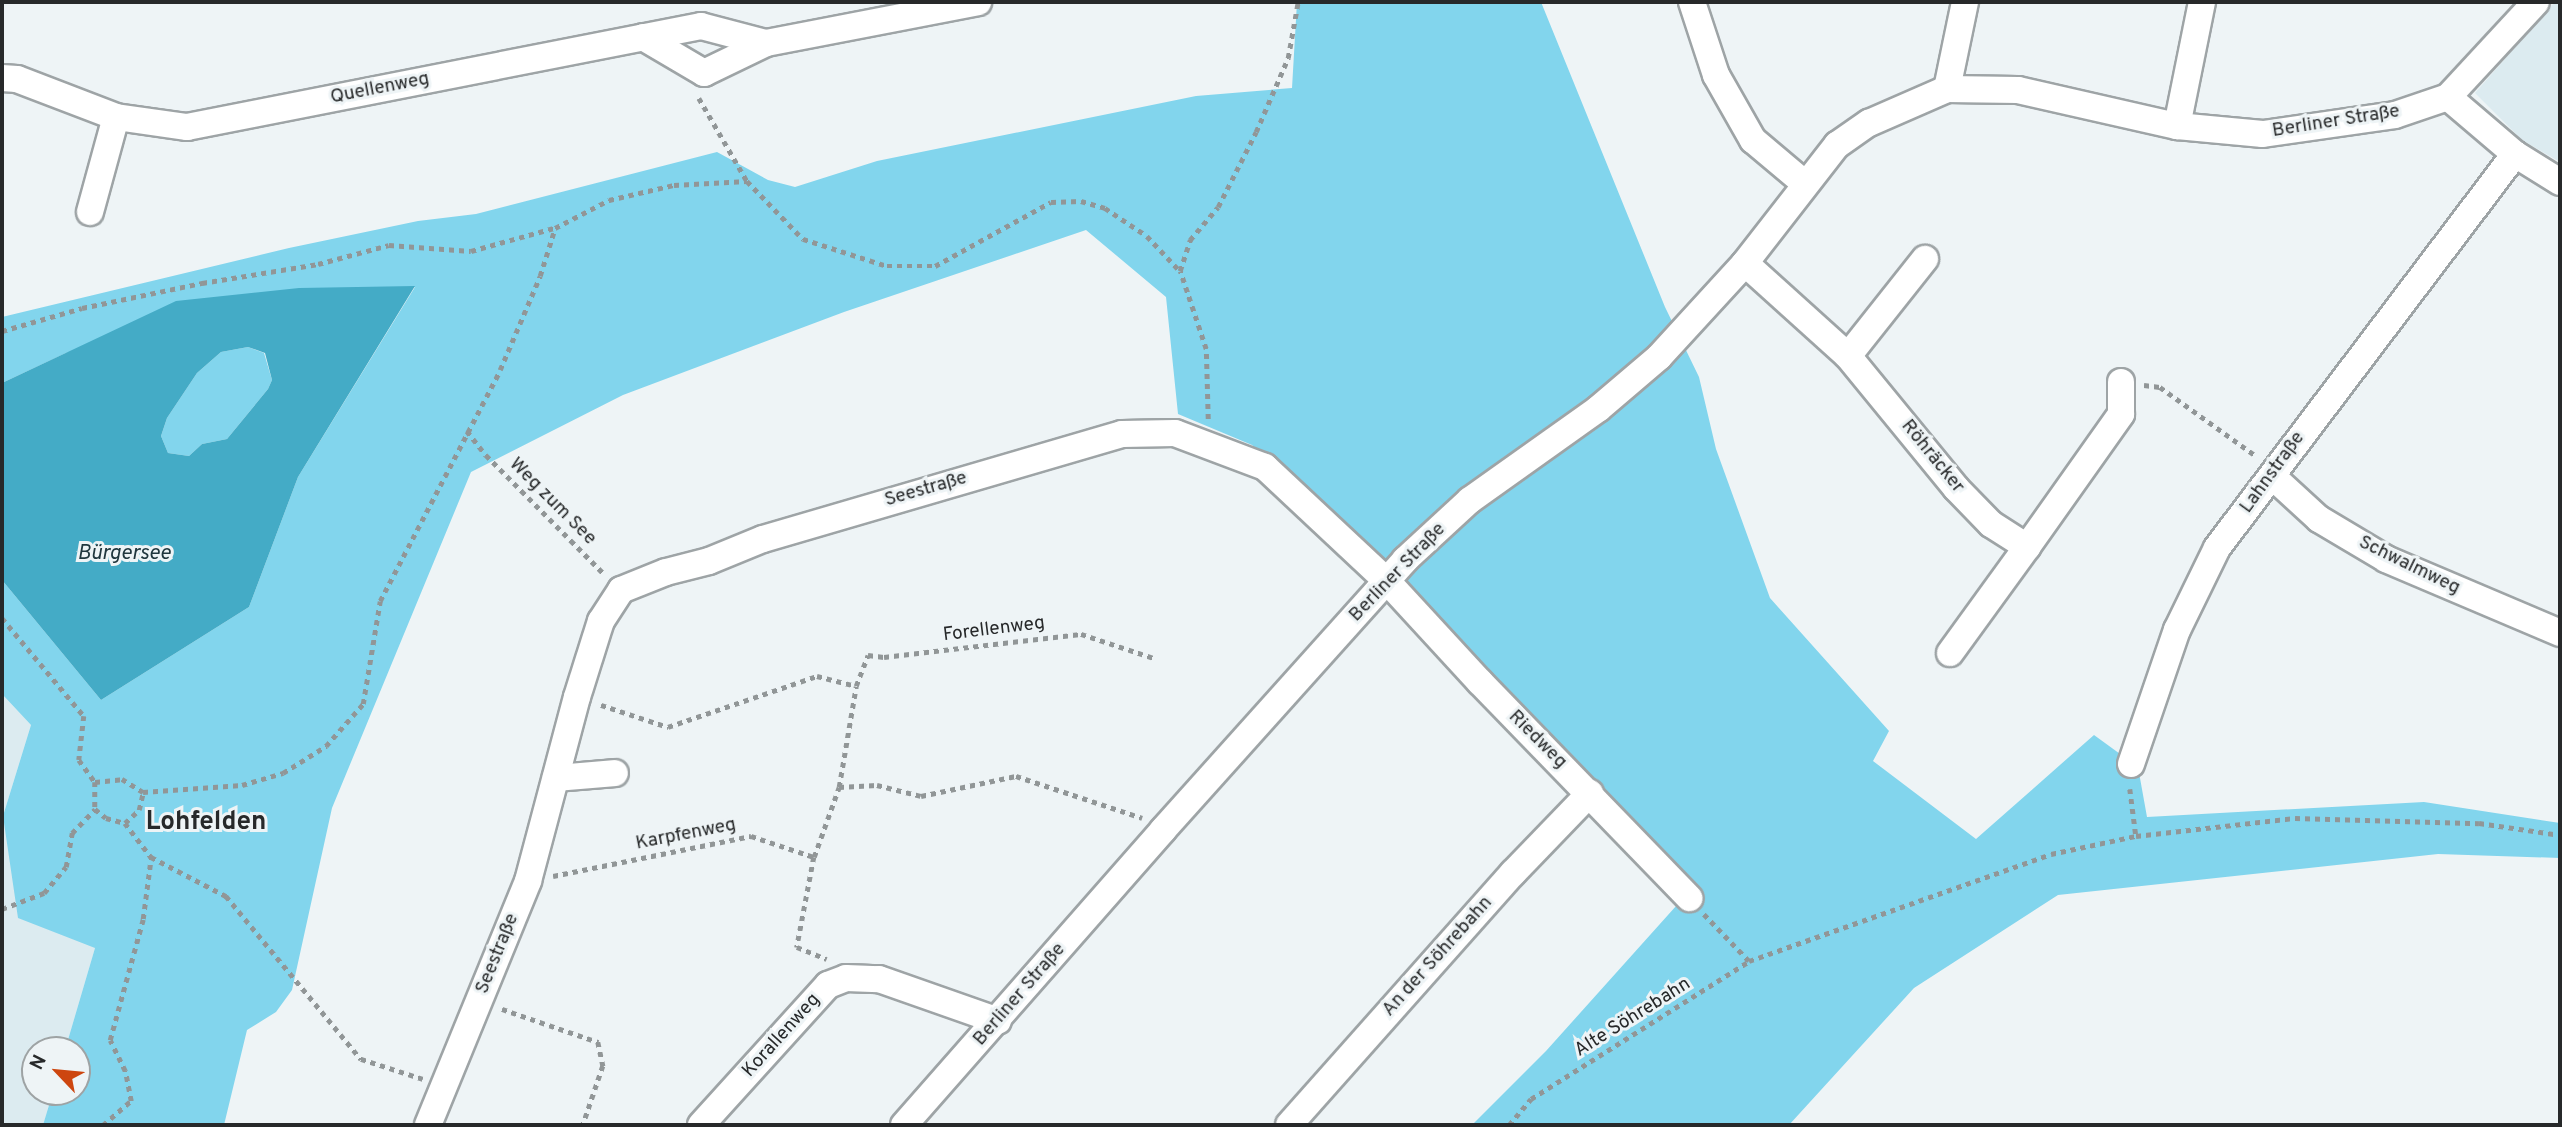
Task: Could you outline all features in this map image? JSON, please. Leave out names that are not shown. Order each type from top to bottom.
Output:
[{"type":"street","name":"Quellenweg","points":[[643,37],[704,73],[766,43],[978,2]]},
{"type":"street","points":[[1692,2],[1716,75],[1754,140],[1804,183]]},
{"type":"street","points":[[1947,89],[1965,2]]},
{"type":"street","points":[[2177,126],[2202,2]]},
{"type":"street","name":"Berliner Straße","points":[[909,1123],[1163,830],[1387,581],[1470,500],[1598,409],[1659,357],[1745,263],[1804,183],[1837,145],[1869,123],[1947,89],[2018,90],[2177,126],[2263,134],[2395,115],[2448,97],[2536,2]]},
{"type":"street","name":"Quellenweg","points":[[2,78],[17,79],[116,117],[187,127],[701,26],[766,43]]},
{"type":"street","points":[[2448,97],[2515,154],[2560,182]]},
{"type":"street","points":[[90,212],[116,117]]},
{"type":"street","name":"Lahnstraße","points":[[2131,764],[2177,630],[2217,548],[2515,154]]},
{"type":"street","points":[[1849,356],[1925,259]]},
{"type":"street","name":"Röhräcker","points":[[1745,263],[1849,356],[1956,488],[1991,524],[2027,547]]},
{"type":"street","points":[[1950,653],[2121,414],[2120,382]]},
{"type":"street","name":"Seestraße","points":[[428,1125],[528,881],[577,697],[601,621],[621,590],[666,572],[709,561],[763,539],[1122,434],[1175,433],[1265,467],[1387,581]]},
{"type":"street","name":"Schwalmweg","points":[[2272,476],[2319,519],[2386,559],[2560,634]]},
{"type":"street","name":"Riedweg","points":[[1387,581],[1480,682],[1689,898]]},
{"type":"street","points":[[556,778],[615,773]]},
{"type":"street","name":"An der Söhrebahn","points":[[1289,1125],[1513,873],[1590,793]]},
{"type":"street","points":[[846,978],[879,979],[998,1021]]},
{"type":"street","name":"Korallenweg","points":[[701,1125],[828,985],[846,978]]},
{"type":"path","points":[[1180,271],[1190,240],[1218,207],[1256,132],[1288,58],[1298,2]]},
{"type":"path","points":[[685,61],[693,86],[747,181],[803,239],[887,266],[935,266],[1051,202],[1081,201],[1105,208],[1147,236],[1180,271],[1206,349],[1209,448]]},
{"type":"path","points":[[2,331],[82,308],[202,283],[318,264],[389,245],[471,251],[555,228],[609,200],[674,185],[747,181]]},
{"type":"path","points":[[95,782],[122,779],[143,792],[242,785],[283,773],[326,746],[363,704],[380,601],[500,370],[540,276],[555,228]]},
{"type":"path","points":[[2120,382],[2160,387],[2256,456],[2272,476]]},
{"type":"path","name":"Weg zum See","points":[[467,431],[486,455],[621,590]]},
{"type":"path","points":[[2,618],[84,716],[79,760],[95,782],[95,809],[72,833],[66,867],[44,893],[2,909]]},
{"type":"path","name":"Forellenweg","points":[[839,787],[856,686],[868,655],[884,657],[1081,634],[1154,658]]},
{"type":"path","points":[[577,697],[668,727],[817,676],[856,686]]},
{"type":"path","points":[[2131,764],[2127,773],[2137,836]]},
{"type":"path","points":[[846,978],[837,963],[797,947],[814,857],[839,787],[877,785],[921,796],[1016,776],[1129,811],[1163,830]]},
{"type":"path","points":[[125,823],[139,810],[143,792]]},
{"type":"path","points":[[95,809],[106,818],[125,823],[151,857],[226,896],[361,1059],[444,1085]]},
{"type":"path","name":"Alte Söhrebahn","points":[[1509,1125],[1531,1099],[1749,961],[2051,854],[2137,836],[2295,818],[2479,823],[2560,835]]},
{"type":"path","name":"Karpfenweg","points":[[528,881],[751,836],[814,857]]},
{"type":"path","points":[[103,1125],[131,1101],[125,1071],[110,1040],[143,919],[151,857]]},
{"type":"path","points":[[1689,898],[1749,961]]},
{"type":"path","points":[[479,1001],[598,1042],[603,1066],[583,1125]]},
{"type":"shaded area","points":[[1297,2],[1541,2],[1665,307],[1699,377],[1716,449],[1770,598],[1889,731],[1873,761],[1976,839],[2094,735],[2138,767],[2147,817],[2424,802],[2560,823],[2560,858],[2438,854],[2058,895],[1914,988],[1789,1125],[1472,1125],[1546,1051],[1694,886],[1443,630],[1370,548],[1252,445],[1178,414],[1166,297],[1086,230],[844,312],[623,395],[471,472],[332,808],[292,990],[276,1012],[247,1030],[224,1125],[43,1125],[49,1106],[91,1106],[91,1036],[69,1036],[95,948],[18,918],[3,816],[31,725],[2,694],[2,580],[101,700],[249,607],[298,477],[415,287],[66,353],[2,383],[2,317],[289,248],[418,221],[476,214],[717,152],[768,180],[795,187],[877,161],[1196,96],[1292,88]]},
{"type":"shaded area","points":[[2555,2],[2560,2],[2560,162],[2522,140],[2475,93]]},
{"type":"shaded area","points":[[248,347],[264,353],[272,380],[268,389],[227,439],[202,444],[189,456],[168,453],[161,436],[167,418],[197,373],[221,352]]},
{"type":"shaded area","points":[[2,694],[31,725],[3,816],[95,948],[69,1036],[21,1036],[21,1106],[49,1106],[43,1125],[2,1125]]},
{"type":"water","name":"Bürgersee","points":[[415,286],[298,477],[249,607],[101,700],[2,580],[2,383],[176,301],[299,288]],"holes":[[[248,347],[265,353],[272,380],[268,389],[227,439],[202,444],[189,456],[168,453],[161,436],[167,418],[197,373],[221,352]]]},
{"type":"district","name":"Lohfelden","points":[[206,823]]}]
